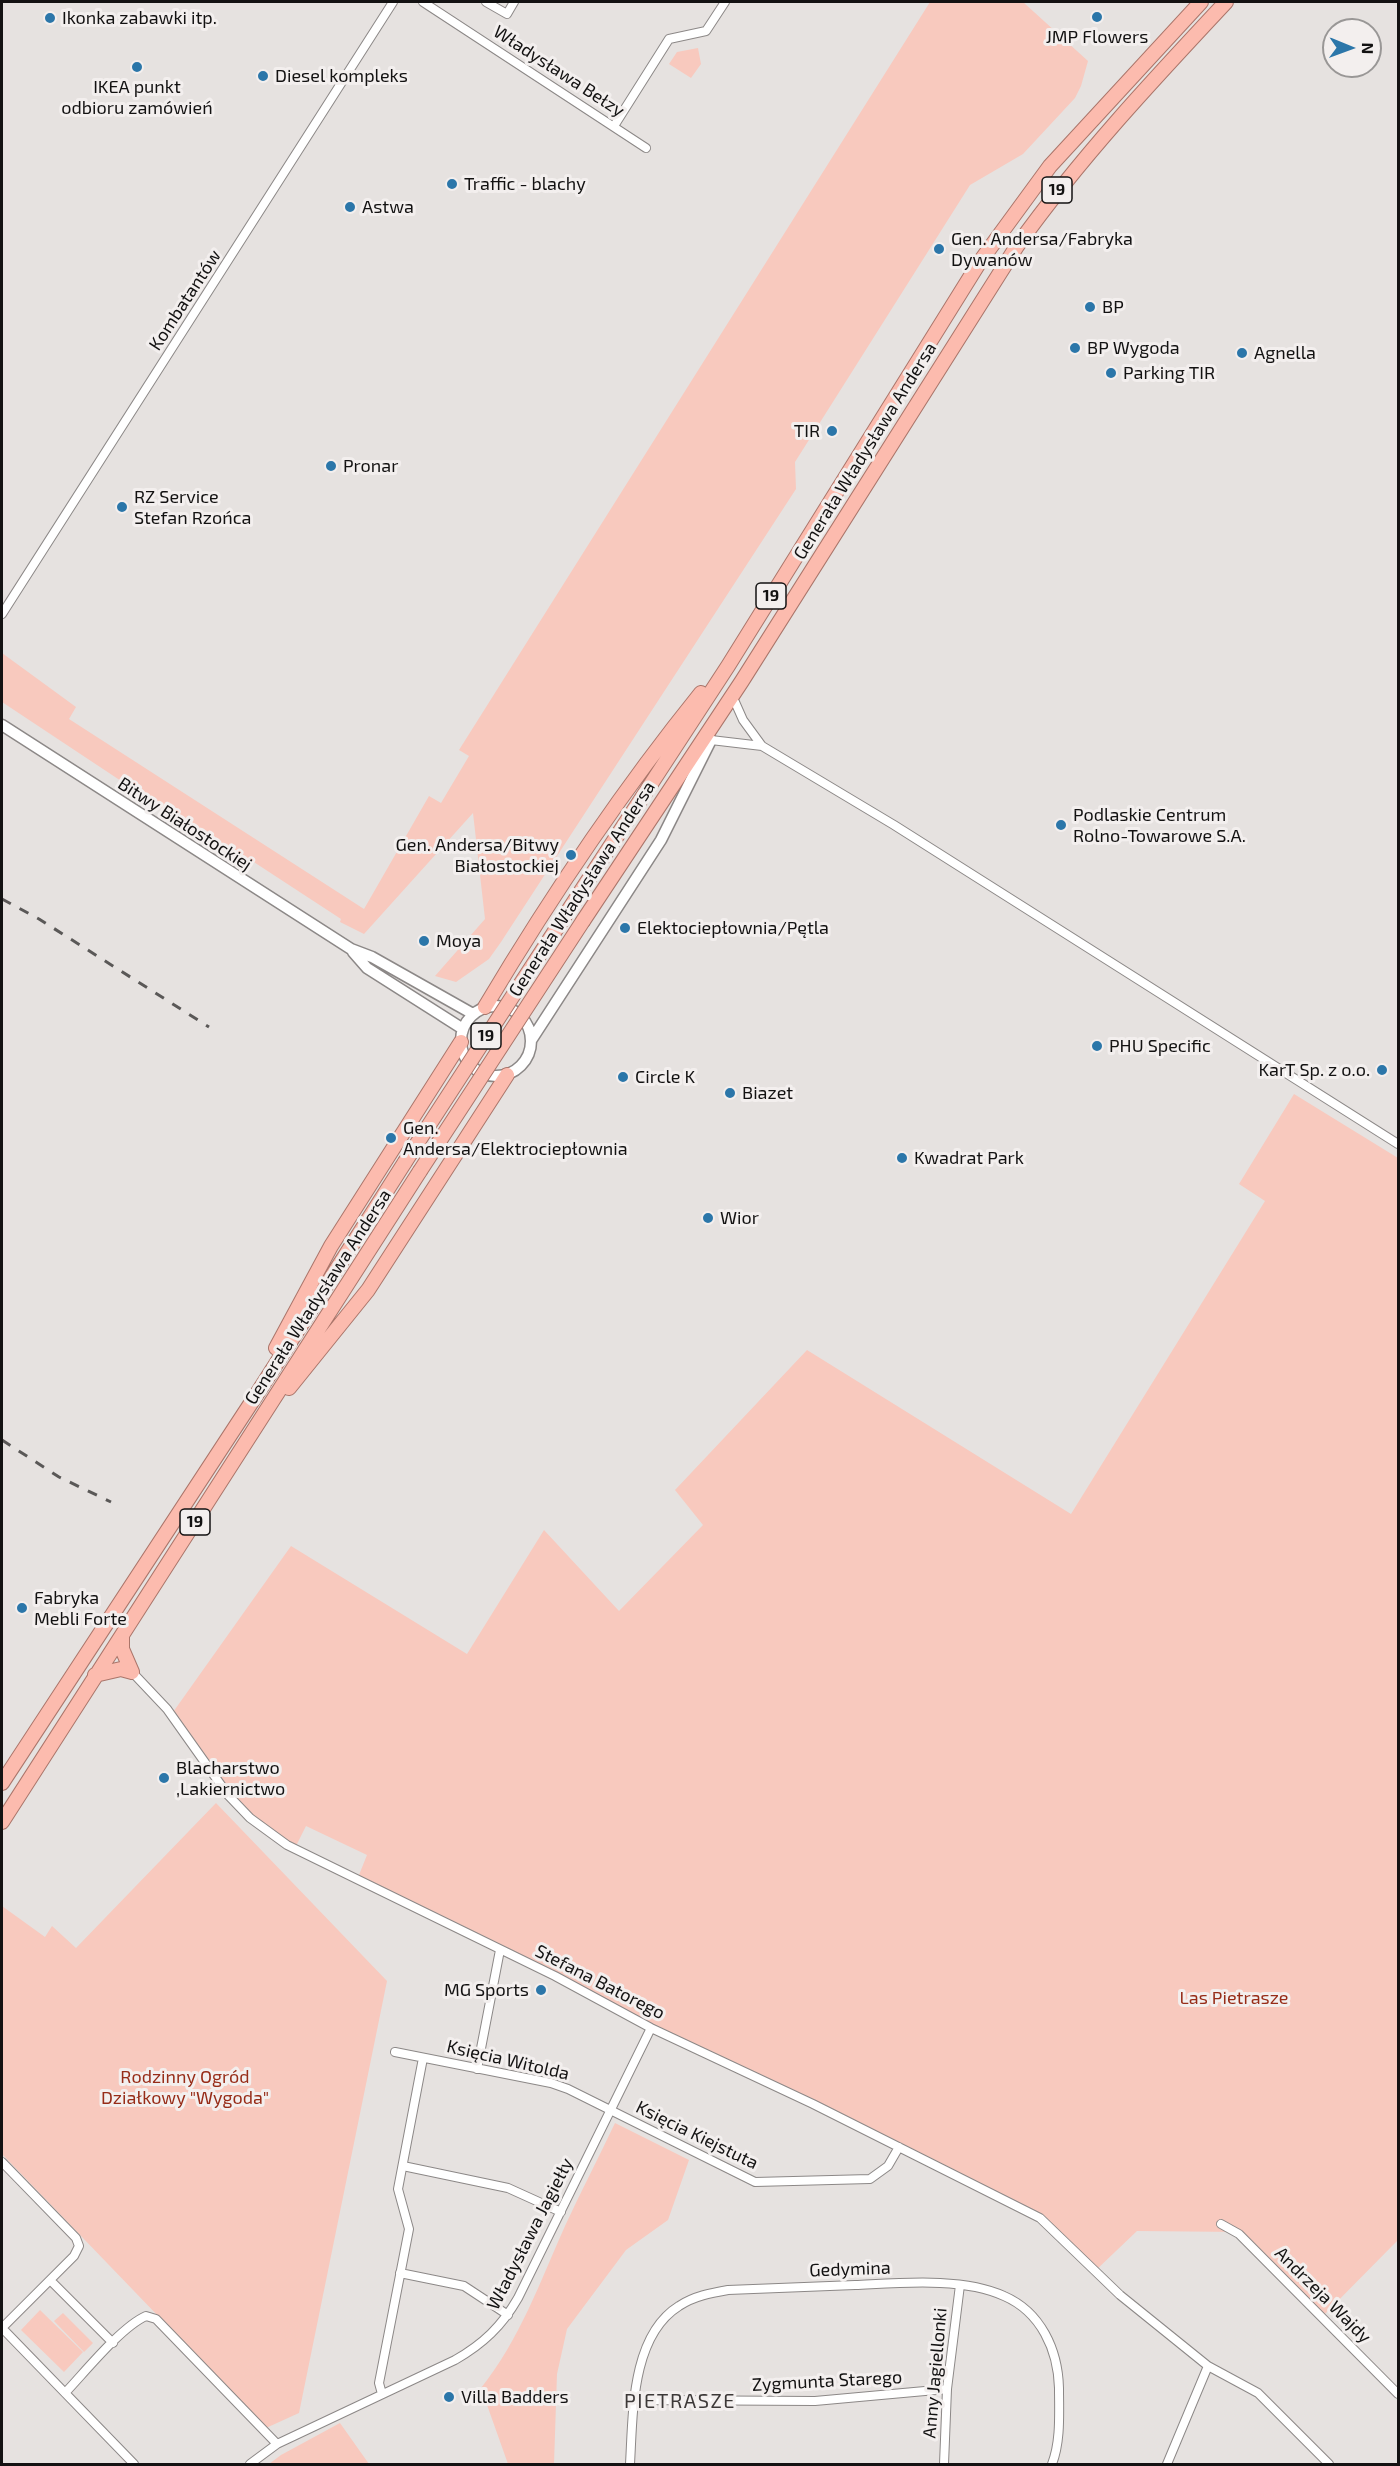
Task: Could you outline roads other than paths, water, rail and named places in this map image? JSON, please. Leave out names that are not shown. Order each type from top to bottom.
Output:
[{"type":"highway","name":"Generała Władysława Andersa","points":[[2,1784],[8,1766],[255,1397],[728,666],[979,263],[1020,204],[1081,131],[1201,2]]},
{"type":"highway","name":"Generała Władysława Andersa","points":[[2,1822],[420,1171],[742,681],[1017,246],[1054,194],[1093,148],[1226,2]]},
{"type":"highway","points":[[479,1011],[627,788],[704,688],[728,666]]},
{"type":"highway","points":[[711,740],[735,702],[742,681]]},
{"type":"highway","points":[[255,1397],[266,1368],[330,1246],[462,1036]]},
{"type":"highway","points":[[267,1408],[293,1384],[368,1290],[507,1075]]},
{"type":"highway","points":[[122,1635],[122,1649],[132,1672]]},
{"type":"highway","points":[[95,1675],[121,1669],[132,1672]]},
{"type":"street","name":"Kombatantów","points":[[2,614],[393,2]]},
{"type":"street","name":"Władysława Bełzy","points":[[423,2],[646,148]]},
{"type":"street","points":[[486,2],[507,14],[514,2]]},
{"type":"street","points":[[614,126],[669,39],[706,31],[725,2]]},
{"type":"street","points":[[735,702],[743,720],[762,746],[894,825],[1398,1144]]},
{"type":"street","name":"Bitwy Białostockiej","points":[[2,725],[351,949],[372,957],[479,1011]]},
{"type":"street","points":[[532,1039],[527,1023],[516,1011],[501,1006],[479,1011],[462,1036],[466,1060],[480,1072],[498,1077],[507,1075],[525,1062],[532,1039],[661,840],[711,740],[762,746]]},
{"type":"street","name":"Bitwy Białostockiej","points":[[351,949],[367,968],[462,1036]]},
{"type":"street","name":"Stefana Batorego","points":[[132,1672],[167,1709],[228,1795],[250,1818],[287,1845],[500,1950],[651,2028],[899,2147],[1040,2218],[1094,2271],[1208,2366],[1258,2392],[1329,2464]]},
{"type":"street","points":[[477,2069],[500,1950]]},
{"type":"street","name":"Władysława Jagiełły","points":[[250,2464],[277,2444],[475,2349],[508,2315],[651,2028]]},
{"type":"street","name":"Księcia Witolda","points":[[395,2052],[551,2083],[568,2089],[610,2111]]},
{"type":"street","points":[[382,2394],[379,2383],[409,2229],[408,2217],[398,2197],[423,2058]]},
{"type":"street","name":"Księcia Kiejstuta","points":[[610,2111],[755,2182],[870,2180],[888,2166],[899,2147]]},
{"type":"street","points":[[2,2163],[76,2238],[79,2246],[74,2256],[2,2328],[134,2464]]},
{"type":"street","points":[[403,2166],[508,2188],[561,2212]]},
{"type":"street","name":"Andrzeja Wajdy","points":[[1221,2224],[1239,2234],[1398,2394]]},
{"type":"street","points":[[400,2273],[464,2286],[508,2315]]},
{"type":"street","points":[[50,2280],[113,2343]]},
{"type":"street","name":"Gedymina","points":[[630,2464],[635,2400],[647,2346],[660,2322],[679,2306],[703,2295],[728,2290],[879,2284],[960,2285],[1006,2296],[1028,2312],[1047,2337],[1058,2367],[1058,2444],[1052,2464]]},
{"type":"street","name":"Anny Jagiellonki","points":[[944,2464],[948,2389],[960,2285]]},
{"type":"street","points":[[64,2393],[113,2343],[139,2319],[146,2316],[156,2319],[277,2444]]},
{"type":"street","points":[[1167,2464],[1208,2366]]},
{"type":"street","name":"Zygmunta Starego","points":[[635,2400],[816,2401],[948,2389]]},
{"type":"railway","points":[[2,899],[39,919],[209,1027]]},
{"type":"railway","points":[[2,1440],[59,1477],[111,1502]]},
{"type":"place","name":"JMP Flowers","points":[[1097,17]]},
{"type":"place","name":"Ikonka zabawki itp.","points":[[50,18]]},
{"type":"place","name":"IKEA punkt odbioru zamówień","points":[[137,67]]},
{"type":"place","name":"Diesel kompleks","points":[[263,76]]},
{"type":"place","name":"Traffic - blachy","points":[[452,184]]},
{"type":"place","name":"Astwa","points":[[350,207]]},
{"type":"place","name":"Gen. Andersa/Fabryka Dywanów","points":[[939,249]]},
{"type":"place","name":"BP","points":[[1090,307]]},
{"type":"place","name":"BP Wygoda","points":[[1075,348]]},
{"type":"place","name":"Agnella","points":[[1242,353]]},
{"type":"place","name":"Parking TIR","points":[[1111,373]]},
{"type":"place","name":"TIR","points":[[832,431]]},
{"type":"place","name":"Pronar","points":[[331,466]]},
{"type":"place","name":"RZ Service Stefan Rzońca","points":[[122,507]]},
{"type":"place","name":"Podlaskie Centrum Rolno-Towarowe S.A.","points":[[1061,825]]},
{"type":"place","name":"Gen. Andersa/Bitwy Białostockiej","points":[[571,855]]},
{"type":"place","name":"Elektociepłownia/Pętla","points":[[625,928]]},
{"type":"place","name":"Moya","points":[[424,941]]},
{"type":"place","name":"PHU Specific","points":[[1097,1046]]},
{"type":"place","name":"KarT Sp. z o.o.","points":[[1382,1070]]},
{"type":"place","name":"Circle K","points":[[623,1077]]},
{"type":"place","name":"Biazet","points":[[730,1093]]},
{"type":"place","name":"Gen. Andersa/Elektrociepłownia","points":[[391,1138]]},
{"type":"place","name":"Kwadrat Park","points":[[902,1158]]},
{"type":"place","name":"Wior","points":[[708,1218]]},
{"type":"place","name":"Fabryka Mebli Forte","points":[[22,1608]]},
{"type":"place","name":"Blacharstwo ,Lakiernictwo","points":[[164,1778]]},
{"type":"place","name":"MG Sports","points":[[541,1990]]},
{"type":"place","name":"Villa Badders","points":[[449,2397]]},
{"type":"district","name":"PIETRASZE","points":[[680,2401]]},
{"type":"park label","name":"Las Pietrasze","points":[[1234,1998]]},
{"type":"park label","name":"Rodzinny Ogród Działkowy \"Wygoda\"","points":[[185,2087]]}]
